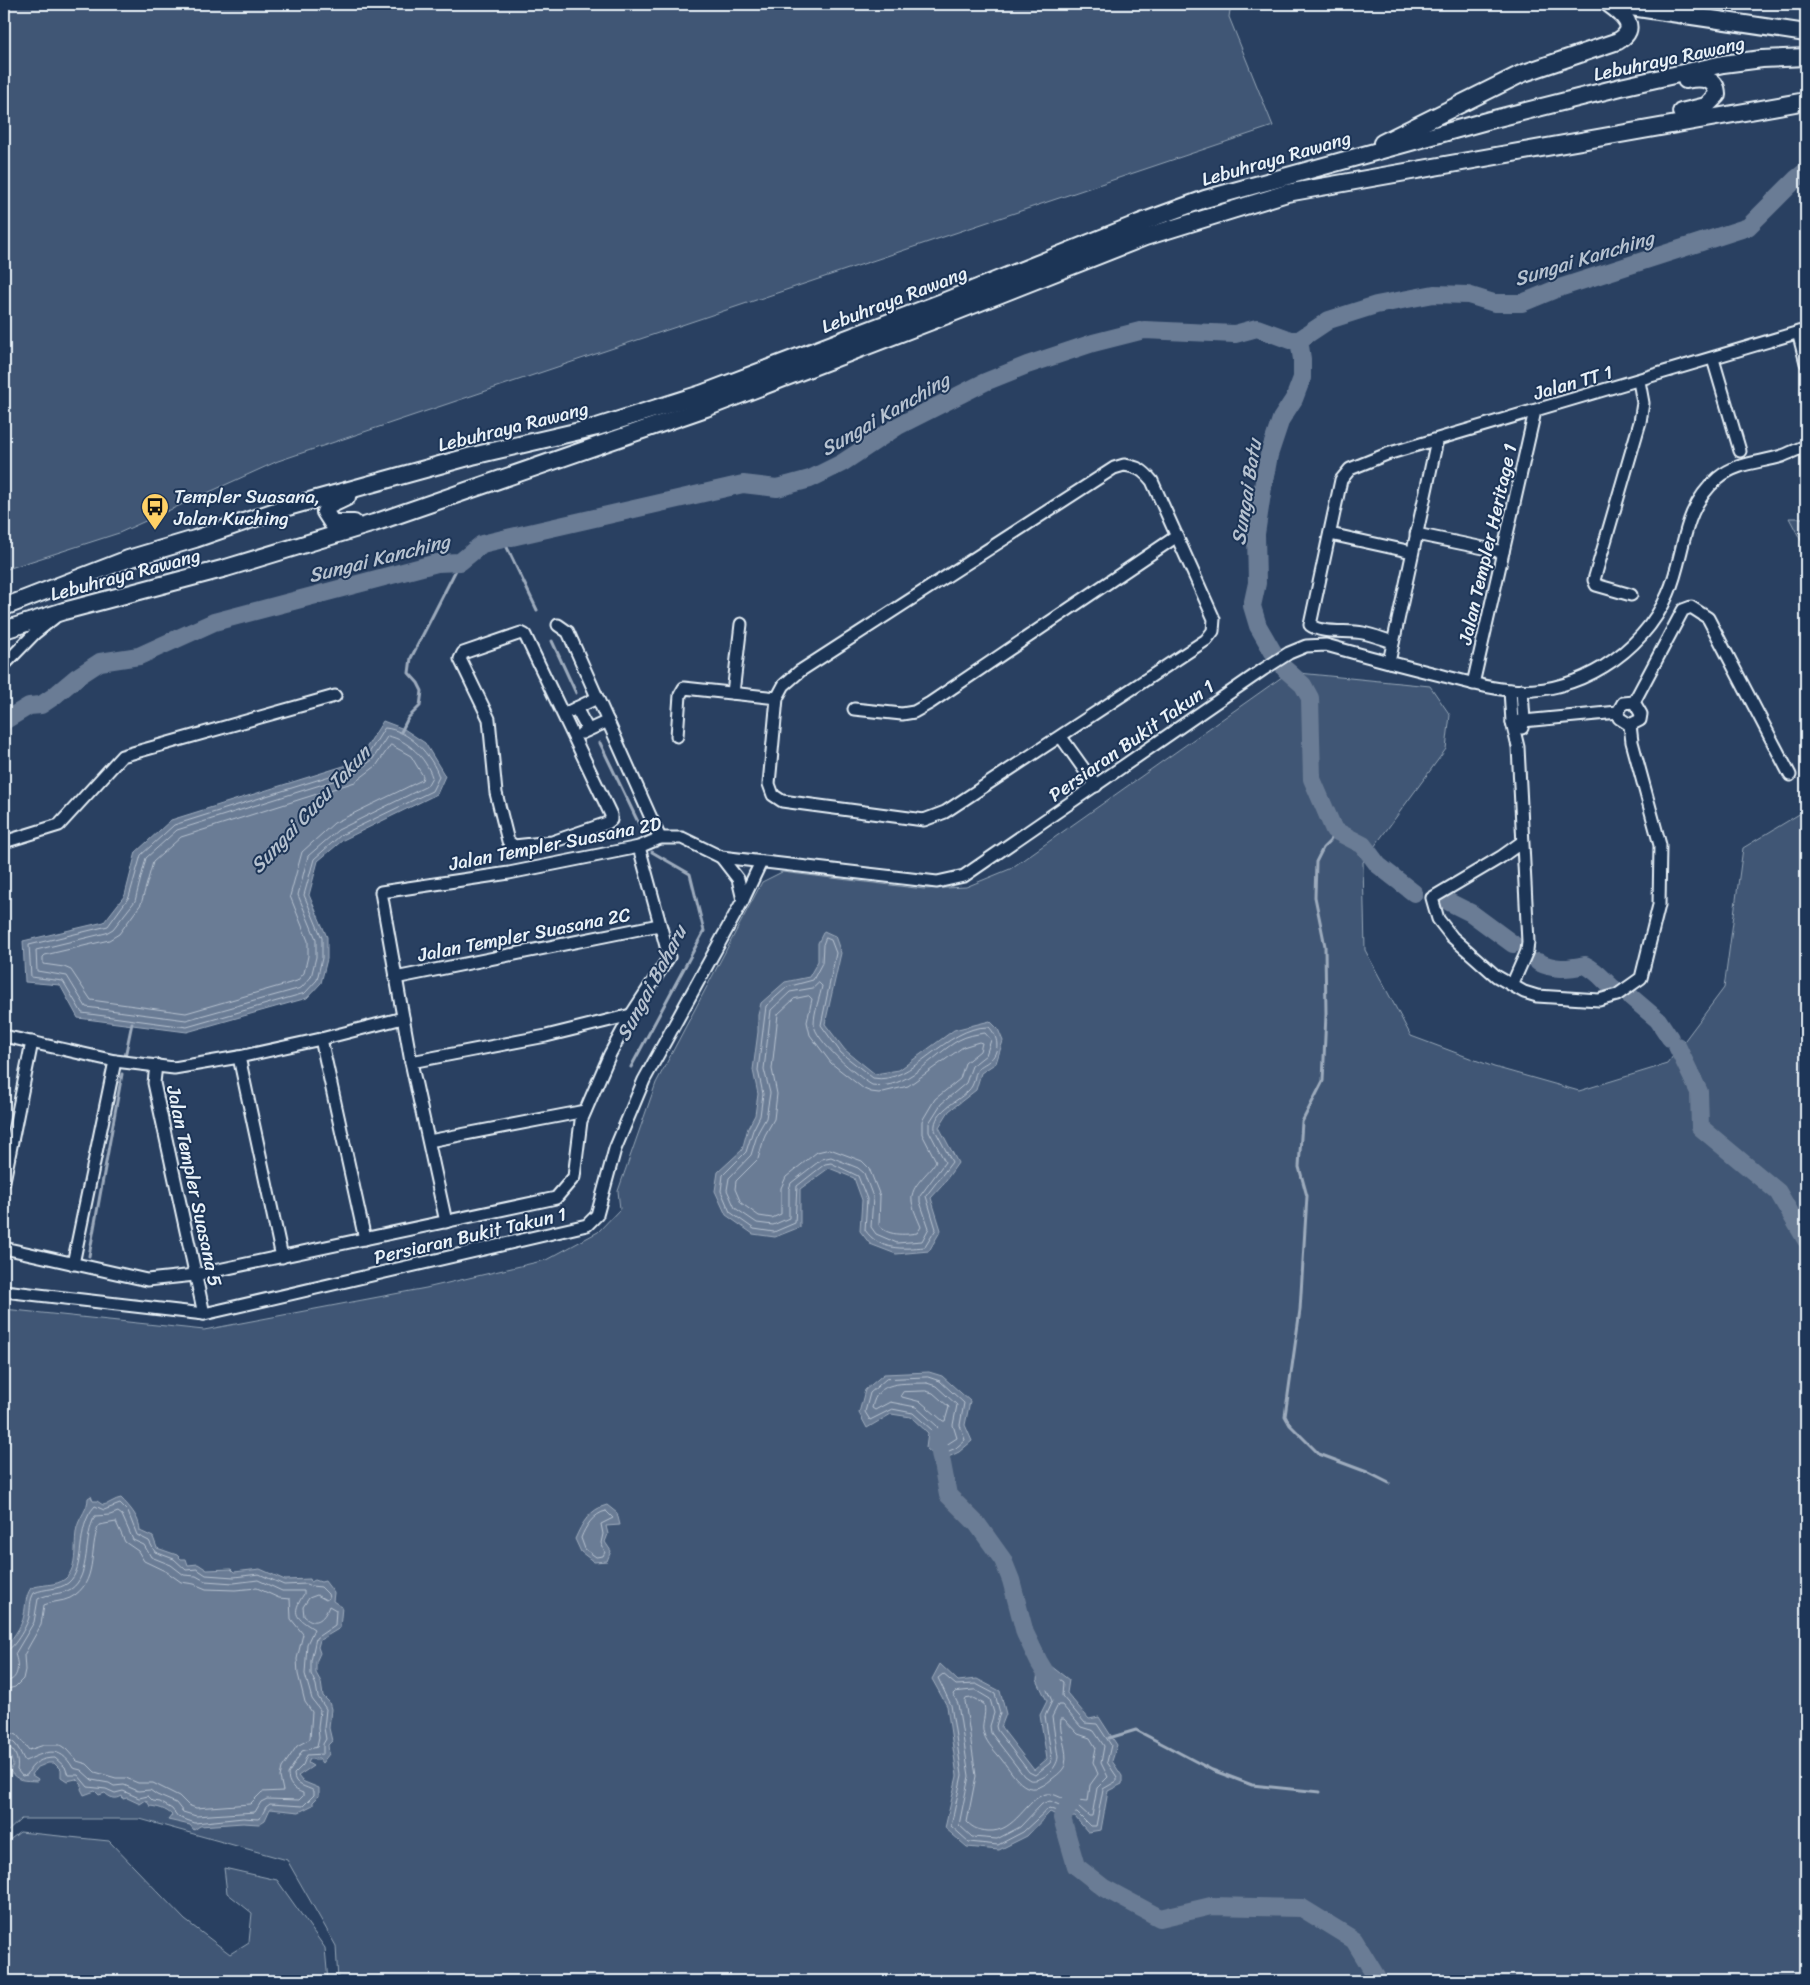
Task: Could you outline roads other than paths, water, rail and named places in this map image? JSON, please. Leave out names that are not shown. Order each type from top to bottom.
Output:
[{"type":"highway","points":[[1609,4],[1806,33]]},
{"type":"highway","points":[[1341,160],[1379,144],[1521,74],[1626,37],[1628,21],[1621,12],[1609,4]]},
{"type":"highway","name":"Lebuhraya Rawang","points":[[4,607],[128,559],[195,539],[284,508],[472,456],[597,427],[674,403],[927,308],[1167,212],[1205,199],[1341,160],[1625,86],[1722,64],[1762,59],[1806,57]]},
{"type":"highway","points":[[1624,132],[1663,115],[1706,106],[1717,95],[1717,88],[1712,81],[1702,78],[1658,86],[1625,86]]},
{"type":"highway","name":"Lebuhraya Rawang","points":[[4,630],[64,611],[226,568],[374,523],[706,408],[1145,237],[1224,211],[1287,193],[1806,101]]},
{"type":"highway","points":[[373,482],[353,495],[328,506],[325,512],[332,523],[374,523]]},
{"type":"street","name":"Jalan TT 1","points":[[1330,534],[1341,480],[1350,469],[1387,454],[1639,381],[1802,331]]},
{"type":"street","points":[[1802,331],[1806,364]]},
{"type":"street","points":[[1713,359],[1740,451]]},
{"type":"street","points":[[1631,595],[1603,588],[1596,585],[1594,580],[1640,422],[1643,403],[1639,381]]},
{"type":"street","name":"Jalan Templer Heritage 1","points":[[1473,684],[1535,411]]},
{"type":"street","points":[[1388,662],[1437,440]]},
{"type":"street","name":"Persiaran Bukit Takun 1","points":[[4,1291],[204,1314],[587,1225],[597,1215],[615,1149],[644,1080],[743,900],[761,862],[938,882],[964,876],[1264,669],[1306,646],[1326,645],[1473,684],[1510,690],[1552,686],[1579,678],[1603,668],[1628,650],[1646,633],[1663,607],[1675,579],[1683,537],[1688,523],[1702,496],[1719,478],[1741,466],[1781,456],[1806,446]]},
{"type":"street","points":[[1124,465],[1137,467],[1145,471],[1152,481],[1214,619],[1213,631],[1206,640],[945,812],[924,820],[782,801],[772,795],[769,784],[777,698],[784,685],[800,671],[1114,468],[1124,465]]},
{"type":"street","points":[[1393,642],[1364,633],[1320,630],[1310,624],[1330,534],[1412,552]]},
{"type":"street","points":[[1416,534],[1503,552]]},
{"type":"street","points":[[854,709],[902,714],[914,712],[1177,536]]},
{"type":"street","points":[[1634,702],[1683,610],[1691,607],[1708,618],[1790,774]]},
{"type":"street","points":[[4,665],[35,633],[64,611]]},
{"type":"street","points":[[733,693],[740,624]]},
{"type":"street","points":[[558,625],[568,632],[660,838]]},
{"type":"street","points":[[521,632],[523,633],[611,816],[611,820],[552,842],[514,846],[508,841],[496,793],[489,719],[460,659],[463,653],[521,632]]},
{"type":"street","points":[[677,736],[680,695],[684,688],[777,698]]},
{"type":"street","points":[[1510,690],[1518,722]]},
{"type":"street","points":[[1512,985],[1527,951],[1528,942],[1518,747],[1518,722],[1522,690]]},
{"type":"street","points":[[4,842],[60,825],[122,756],[335,696]]},
{"type":"street","points":[[597,698],[573,709],[585,732],[608,721]]},
{"type":"street","points":[[1630,725],[1619,718],[1618,712],[1623,703],[1634,702]]},
{"type":"street","points":[[1630,725],[1640,720],[1640,709],[1634,702]]},
{"type":"street","points":[[1518,722],[1618,712]]},
{"type":"street","points":[[1522,842],[1501,857],[1432,898],[1438,919],[1452,937],[1496,976],[1537,996],[1599,1000],[1617,995],[1641,978],[1659,905],[1660,845],[1632,742],[1630,725]]},
{"type":"street","points":[[1060,737],[1096,786]]},
{"type":"street","name":"Jalan Templer Suasana 2D","points":[[395,978],[381,892],[509,873],[640,847],[660,838],[682,838],[722,857],[761,862]]},
{"type":"street","points":[[4,1248],[147,1280],[195,1275],[556,1198],[574,1178],[581,1121],[610,1054],[631,1015],[669,957],[640,847]]},
{"type":"street","points":[[722,857],[738,879],[743,900]]},
{"type":"street","name":"Jalan Templer Suasana 2C","points":[[395,978],[659,924]]},
{"type":"street","points":[[395,978],[446,1222]]},
{"type":"street","points":[[412,1062],[546,1036],[631,1015]]},
{"type":"street","points":[[4,1036],[115,1062],[174,1068],[239,1057],[403,1018]]},
{"type":"street","points":[[321,1039],[365,1239]]},
{"type":"street","points":[[4,1181],[32,1042]]},
{"type":"street","points":[[239,1057],[282,1256]]},
{"type":"street","points":[[73,1264],[115,1062]]},
{"type":"street","name":"Jalan Templer Suasana 5","points":[[156,1065],[154,1083],[204,1314]]},
{"type":"street","points":[[429,1141],[585,1111]]},
{"type":"water","points":[[383,721],[404,729],[425,743],[445,776],[437,794],[343,840],[318,861],[309,895],[327,937],[327,959],[321,983],[307,998],[187,1032],[78,1018],[60,985],[25,982],[23,941],[104,922],[125,895],[136,852],[171,820],[347,765],[363,753]]},
{"type":"water","points":[[824,931],[835,936],[841,953],[825,1024],[845,1050],[875,1074],[899,1070],[954,1030],[990,1021],[998,1029],[1003,1041],[996,1063],[981,1073],[976,1090],[949,1111],[939,1127],[958,1163],[931,1198],[941,1230],[929,1251],[896,1254],[870,1244],[860,1231],[862,1200],[854,1178],[829,1168],[800,1189],[800,1227],[775,1237],[753,1234],[726,1215],[715,1191],[718,1172],[742,1150],[748,1128],[755,1115],[758,1094],[753,1070],[758,1032],[758,1015],[761,1003],[785,982],[809,977],[818,961],[818,943]]},
{"type":"water","points":[[929,1372],[942,1376],[970,1401],[965,1425],[972,1441],[959,1452],[940,1461],[926,1448],[928,1433],[911,1417],[891,1414],[867,1428],[859,1413],[865,1390],[884,1374]]},
{"type":"water","points":[[91,1496],[93,1501],[103,1505],[121,1498],[136,1517],[140,1531],[153,1537],[157,1548],[177,1555],[181,1559],[186,1559],[188,1565],[198,1564],[207,1570],[231,1569],[234,1572],[260,1569],[285,1580],[310,1579],[311,1582],[315,1580],[325,1581],[334,1593],[333,1601],[342,1607],[340,1628],[320,1640],[318,1647],[320,1653],[316,1662],[316,1673],[321,1682],[323,1696],[329,1702],[331,1709],[329,1728],[332,1741],[328,1745],[329,1754],[322,1763],[319,1759],[310,1759],[308,1763],[313,1766],[298,1776],[302,1781],[319,1788],[319,1796],[313,1802],[313,1805],[299,1812],[270,1809],[265,1820],[259,1824],[243,1823],[200,1826],[194,1830],[190,1825],[168,1820],[172,1815],[167,1811],[150,1806],[146,1800],[140,1804],[127,1798],[123,1799],[122,1796],[115,1798],[105,1793],[99,1795],[95,1791],[84,1795],[81,1789],[82,1785],[76,1779],[67,1781],[61,1777],[61,1770],[54,1763],[48,1763],[36,1768],[32,1775],[38,1779],[37,1781],[19,1779],[10,1771],[13,1765],[4,1747],[4,1677],[7,1663],[4,1660],[4,1649],[21,1624],[31,1588],[58,1583],[69,1574],[74,1561],[77,1527],[87,1506],[88,1498]]},
{"type":"water","points":[[607,1505],[617,1513],[620,1525],[606,1526],[608,1534],[605,1542],[611,1551],[607,1561],[594,1562],[581,1552],[575,1539],[591,1513]]},
{"type":"water","points":[[1039,1662],[1047,1663],[1069,1680],[1067,1693],[1089,1719],[1099,1717],[1117,1745],[1112,1761],[1122,1776],[1122,1784],[1108,1791],[1101,1830],[1088,1832],[1075,1817],[1062,1818],[1050,1812],[1027,1836],[999,1850],[967,1847],[945,1828],[957,1776],[947,1706],[932,1679],[940,1664],[958,1681],[977,1679],[1000,1691],[1006,1714],[1001,1727],[1034,1770],[1047,1759],[1040,1715],[1047,1701],[1037,1680]]},
{"type":"waterway","name":"Sungai Kanching","points":[[4,721],[29,706],[41,705],[100,662],[139,656],[214,622],[437,563],[460,562],[482,544],[743,484],[777,488],[810,479],[842,463],[898,426],[985,382],[1027,365],[1093,343],[1144,330],[1235,334],[1257,328],[1290,340],[1299,340],[1329,320],[1376,305],[1434,294],[1468,295],[1494,303],[1522,303],[1556,289],[1748,227],[1806,171]]},
{"type":"waterway","name":"Sungai Batu","points":[[1273,652],[1258,626],[1252,606],[1257,583],[1256,534],[1269,455],[1281,419],[1294,399],[1302,378],[1299,340]]},
{"type":"waterway","name":"Sungai Baharu","points":[[503,539],[537,610]]},
{"type":"waterway","name":"Sungai Cucu Takun","points":[[401,732],[408,718],[420,706],[422,691],[409,673],[411,658],[460,562]]},
{"type":"waterway","name":"Sungai Baharu","points":[[552,641],[576,693]]},
{"type":"waterway","name":"Sungai Batu","points":[[1285,669],[1303,685],[1310,698],[1312,779],[1334,830],[1363,845],[1378,865],[1414,893]]},
{"type":"waterway","name":"Sungai Baharu","points":[[600,743],[639,824]]},
{"type":"waterway","points":[[1334,830],[1330,841],[1323,848],[1316,862],[1315,897],[1325,946],[1326,1014],[1323,1081],[1302,1122],[1299,1167],[1307,1196],[1300,1310],[1285,1416],[1290,1425],[1319,1454],[1367,1472],[1389,1483]]},
{"type":"waterway","name":"Sungai Baharu","points":[[631,1067],[704,931],[690,874],[652,852]]},
{"type":"waterway","name":"Sungai Batu","points":[[1449,902],[1471,913],[1513,944]]},
{"type":"waterway","name":"Sungai Batu","points":[[1538,962],[1561,968],[1585,965],[1614,989]]},
{"type":"waterway","name":"Sungai Batu","points":[[1631,997],[1658,1020],[1670,1038]]},
{"type":"waterway","name":"Sungai Cucu Takun","points":[[125,1057],[132,1023]]},
{"type":"waterway","name":"Sungai Batu","points":[[1677,1046],[1699,1092],[1700,1127],[1778,1192],[1806,1240]]},
{"type":"waterway","name":"Sungai Cucu Takun","points":[[89,1256],[122,1074]]},
{"type":"waterway","name":"Sungai Baharu","points":[[937,1437],[948,1495],[978,1525],[1003,1560],[1011,1580],[1025,1633],[1051,1682]]},
{"type":"waterway","points":[[1109,1738],[1136,1730],[1212,1770],[1252,1785],[1320,1792]]},
{"type":"waterway","name":"Sungai Baharu","points":[[1071,1798],[1071,1802],[1062,1818],[1076,1866],[1104,1888],[1160,1918],[1211,1906],[1302,1908],[1354,1940],[1379,1981]]},
{"type":"place","name":"Templer Suasana, Jalan Kuching","points":[[155,531]]}]
